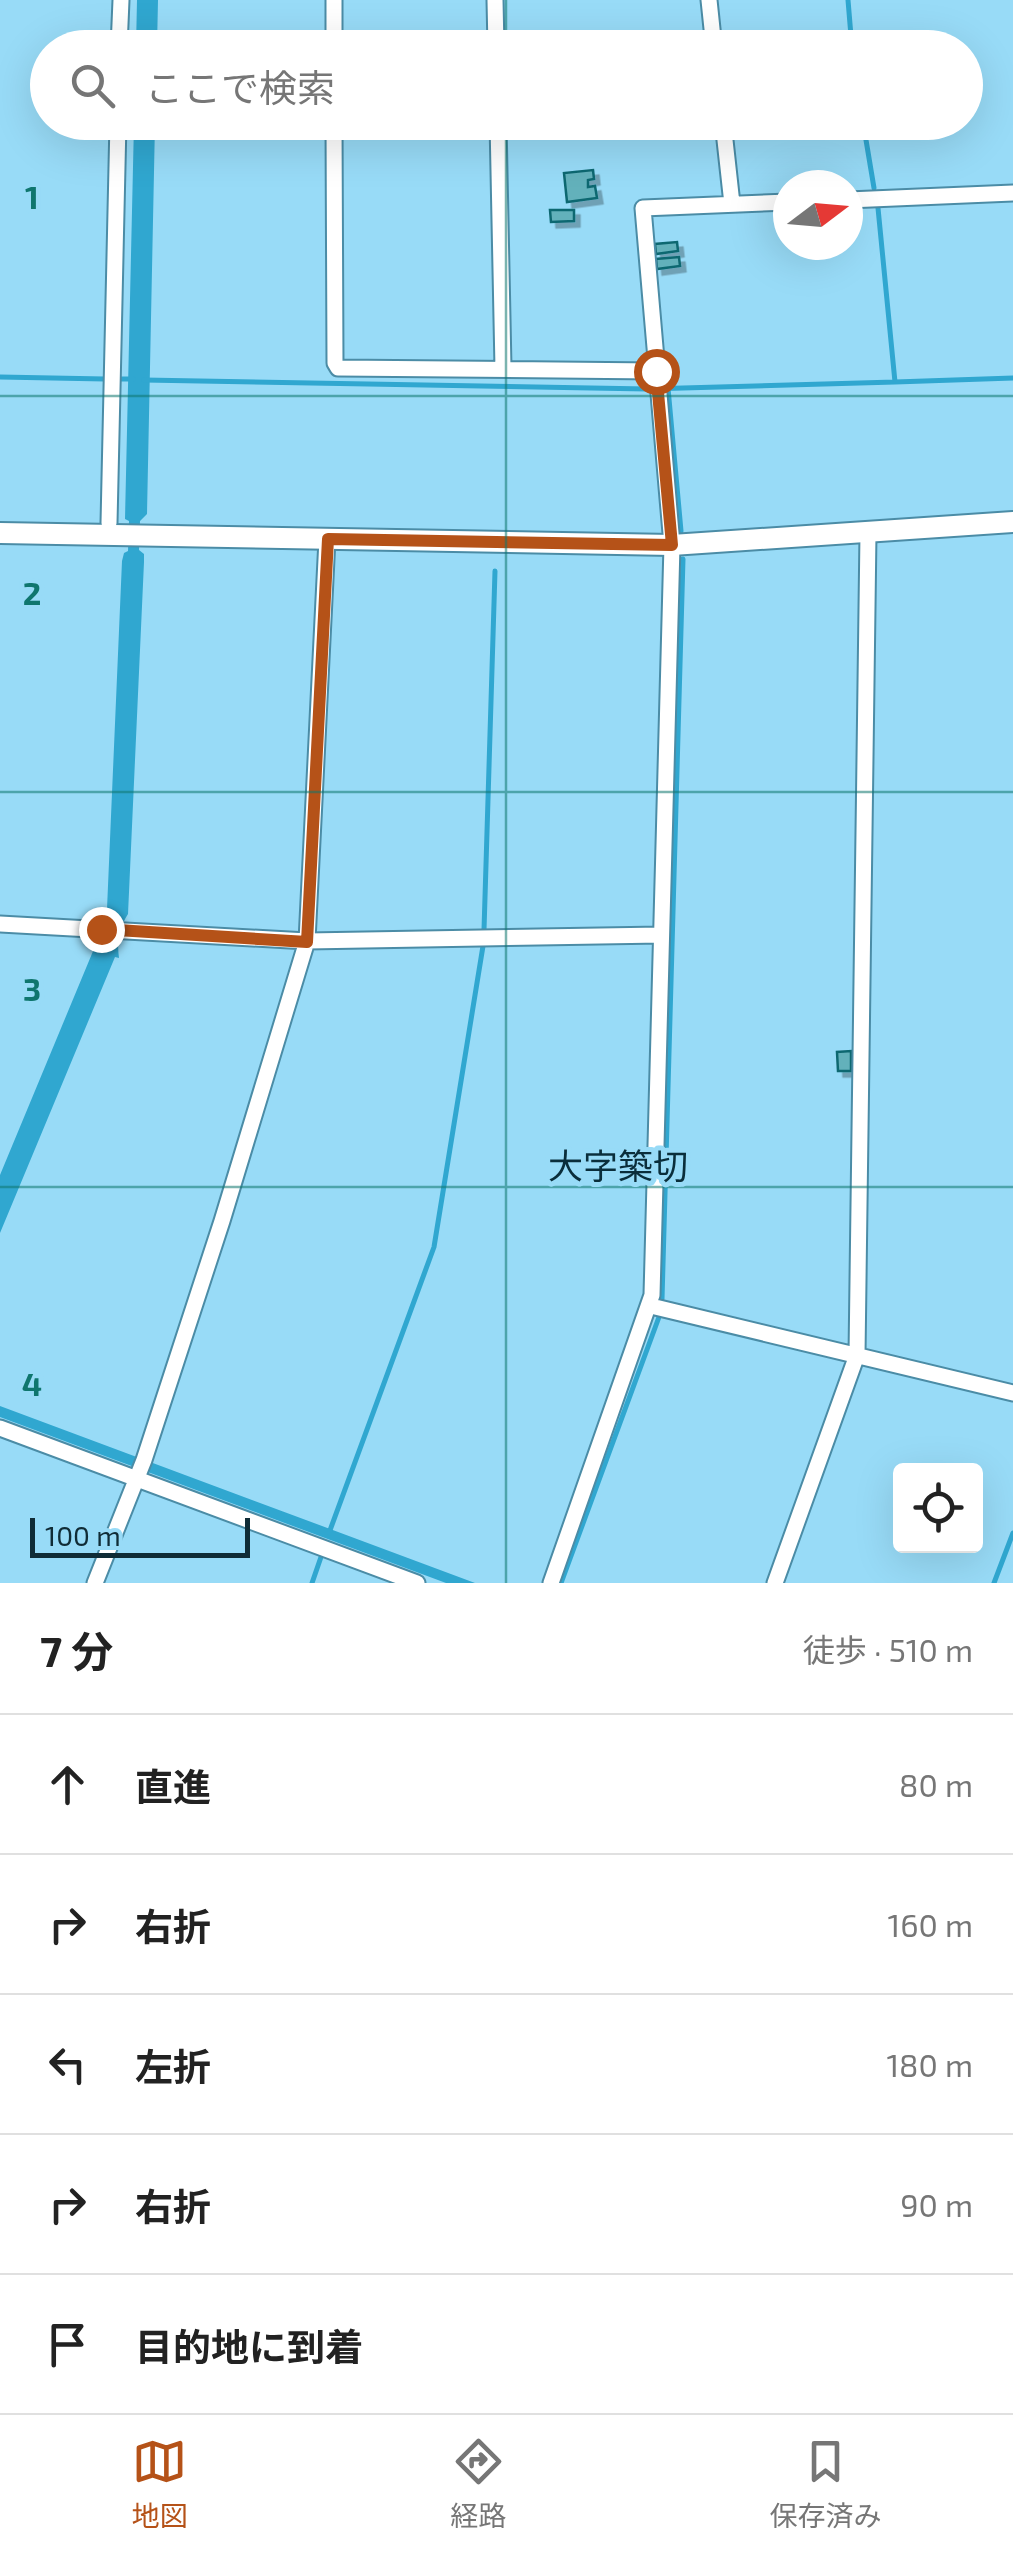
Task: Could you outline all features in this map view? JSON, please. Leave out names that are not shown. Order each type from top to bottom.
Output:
[{"type":"street","points":[[120,0],[120,30]]},
{"type":"street","points":[[334,0],[334,30]]},
{"type":"street","points":[[495,0],[496,30]]},
{"type":"street","points":[[709,0],[712,30]]},
{"type":"street","points":[[114,529],[118,140]]},
{"type":"street","points":[[334,140],[338,368],[503,368],[657,383]]},
{"type":"street","points":[[498,140],[503,368]]},
{"type":"street","points":[[725,140],[732,204]]},
{"type":"street","points":[[863,199],[1013,194]]},
{"type":"street","points":[[551,1583],[651,1306],[672,545],[643,208],[773,203]]},
{"type":"street","points":[[0,533],[114,529],[149,537],[672,545],[1013,522]]},
{"type":"street","points":[[775,1583],[857,1355],[868,533]]},
{"type":"street","points":[[95,1583],[141,1470],[307,942],[328,539]]},
{"type":"street","points":[[0,924],[307,942],[661,936]]},
{"type":"street","points":[[651,1306],[1013,1393]]},
{"type":"street","points":[[0,1428],[141,1470],[417,1583]]},
{"type":"water","points":[[137,0],[158,0],[157,30],[136,30]]},
{"type":"water","points":[[134,140],[155,140],[147,514],[140,521],[139,550],[144,554],[144,562],[128,914],[119,936],[119,958],[115,957],[0,1233],[0,1175],[96,944],[105,941],[111,919],[107,909],[122,561],[128,551],[129,521],[125,519]]},
{"type":"water","points":[[0,1406],[475,1583],[446,1583],[0,1417]]},
{"type":"building","points":[[593,170],[594,179],[588,180],[588,187],[595,186],[597,198],[567,202],[564,173]]},
{"type":"building","points":[[550,210],[574,210],[574,221],[551,222]]},
{"type":"building","points":[[677,242],[678,251],[656,254],[655,244]]},
{"type":"building","points":[[679,257],[680,266],[657,269],[656,259]]},
{"type":"building","points":[[851,1051],[851,1071],[838,1071],[837,1052]]},
{"type":"waterway","points":[[848,0],[850,30]]},
{"type":"waterway","points":[[866,140],[874,188]]},
{"type":"waterway","points":[[144,380],[647,389],[895,382],[878,208]]},
{"type":"waterway","points":[[0,377],[105,379]]},
{"type":"waterway","points":[[895,382],[1013,378]]},
{"type":"waterway","points":[[120,379],[133,379]]},
{"type":"waterway","points":[[668,388],[681,531]]},
{"type":"waterway","points":[[662,1299],[683,559]]},
{"type":"waterway","points":[[484,930],[495,571]]},
{"type":"waterway","points":[[329,1533],[434,1247],[483,946]]},
{"type":"waterway","points":[[561,1583],[659,1317]]},
{"type":"waterway","points":[[994,1583],[1013,1533]]},
{"type":"waterway","points":[[312,1583],[321,1557]]},
{"type":"district","name":"大字築切","points":[[618,1167]]},
{"type":"route","points":[[101,929],[307,942],[328,539],[672,545],[656,371]]}]
